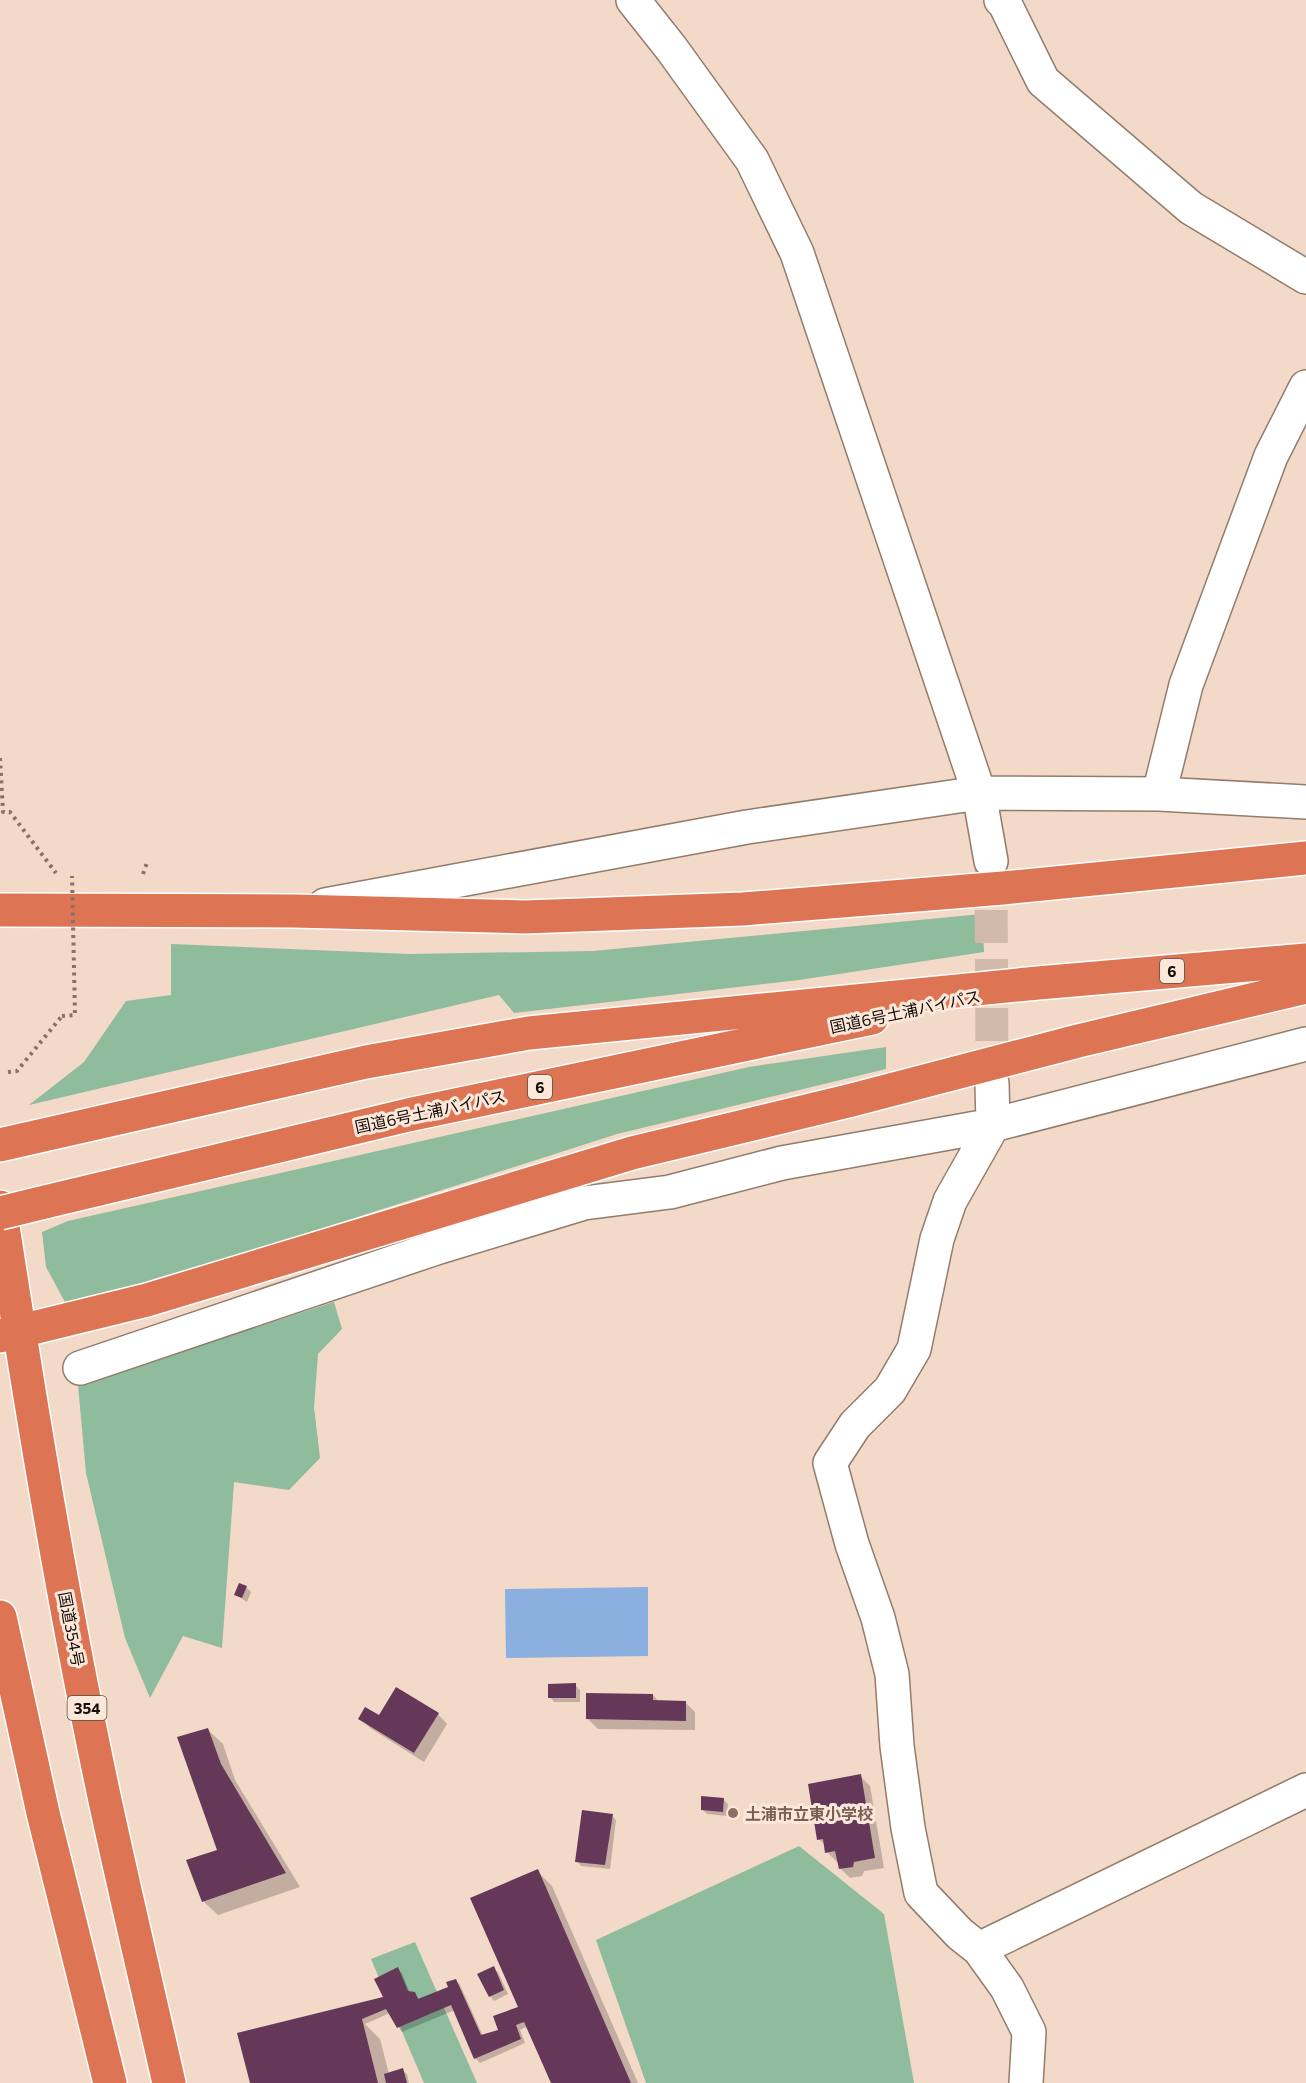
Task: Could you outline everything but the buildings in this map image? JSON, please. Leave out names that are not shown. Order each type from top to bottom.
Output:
[{"type":"highway","points":[[0,910],[294,911],[525,917],[743,909],[1003,888],[1306,858]]},
{"type":"highway","name":"国道6号土浦バイパス","points":[[0,1145],[366,1062],[529,1033],[1038,983],[1306,960]]},
{"type":"highway","name":"国道6号土浦バイパス","points":[[0,1213],[408,1115],[1038,983]]},
{"type":"highway","points":[[10,1333],[147,1300],[632,1153],[852,1100],[1078,1041],[1306,987]]},
{"type":"highway","name":"国道354号","points":[[0,1207],[10,1333],[70,1618],[103,1790],[169,2083]]},
{"type":"highway","points":[[0,1617],[42,1813],[110,2083]]},
{"type":"street","points":[[633,0],[671,48],[752,160],[797,253],[979,793],[991,861]]},
{"type":"street","points":[[1001,0],[1043,81],[1191,208],[1306,277]]},
{"type":"street","points":[[1160,794],[1186,685],[1271,456],[1306,387]]},
{"type":"street","points":[[294,911],[747,827],[979,793],[1160,794],[1306,802]]},
{"type":"street","points":[[81,1368],[436,1248],[584,1203],[670,1192],[782,1163],[993,1125],[1306,1044]]},
{"type":"street","points":[[992,1083],[993,1125],[950,1201],[937,1239],[914,1349],[890,1390],[855,1425],[830,1463],[852,1545],[878,1618],[892,1674],[898,1758],[908,1828],[921,1893],[960,1934],[979,1950],[1007,1988],[1029,2032],[1026,2083]]},
{"type":"street","points":[[979,1950],[1306,1790]]},
{"type":"path","points":[[0,759],[3,812],[10,812],[58,875],[72,876],[75,1015],[62,1016],[17,1071],[8,1072]]},
{"type":"path","points":[[142,875],[148,860]]},
{"type":"green space","points":[[982,914],[984,952],[799,980],[514,1013],[499,995],[29,1105],[84,1062],[126,1001],[171,995],[171,944],[409,954],[593,951]]},
{"type":"green space","points":[[886,1047],[886,1069],[617,1134],[80,1306],[65,1302],[46,1267],[42,1232],[68,1221],[749,1067]]},
{"type":"green space","points":[[334,1302],[342,1329],[318,1354],[314,1407],[320,1458],[289,1490],[234,1482],[222,1648],[183,1636],[150,1698],[125,1638],[86,1473],[78,1385]]},
{"type":"green space","points":[[799,1846],[884,1914],[914,2083],[646,2083],[596,1940]]},
{"type":"green space","points":[[415,1942],[477,2083],[424,2083],[371,1959]]},
{"type":"water","points":[[648,1587],[648,1656],[506,1658],[505,1589]]},
{"type":"tunnel","points":[[991,861],[992,1083]]},
{"type":"place","name":"土浦市立東小学校","points":[[733,1813]]}]
